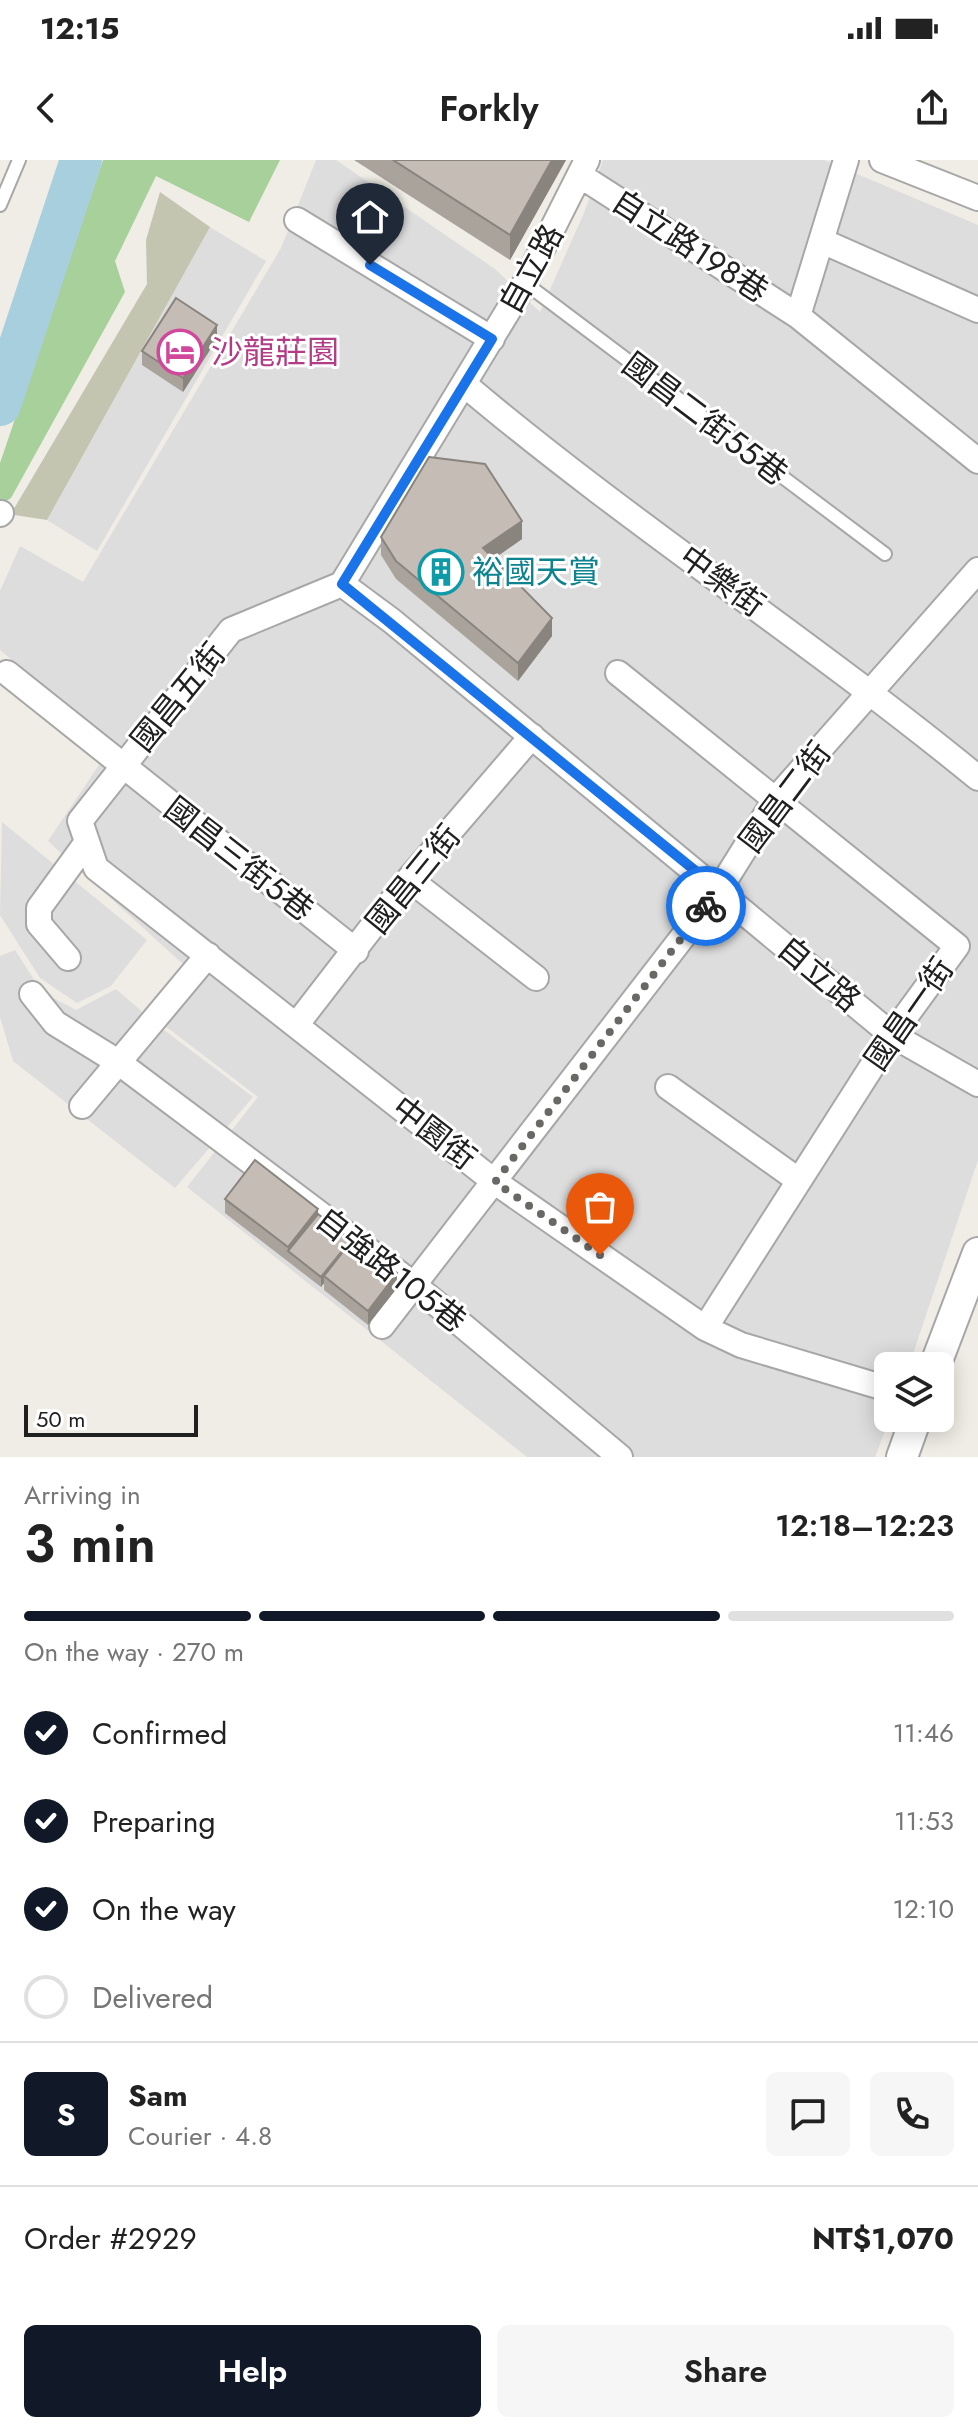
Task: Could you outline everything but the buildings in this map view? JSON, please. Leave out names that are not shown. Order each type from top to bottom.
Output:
[{"type":"street","name":"自立路198巷","points":[[798,316],[846,160]]},
{"type":"street","points":[[882,160],[978,198]]},
{"type":"street","name":"自立路198巷","points":[[584,168],[798,316],[978,461]]},
{"type":"street","name":"自立路","points":[[584,168],[525,283],[342,584],[532,736],[892,1035],[978,1084]]},
{"type":"street","points":[[297,220],[492,339]]},
{"type":"street","points":[[822,241],[978,310]]},
{"type":"street","name":"中樂街","points":[[465,385],[526,436],[872,691],[978,778]]},
{"type":"street","name":"國昌二街","points":[[382,1326],[719,890],[775,800],[978,570]]},
{"type":"street","name":"國昌五街","points":[[68,958],[39,924],[39,908],[122,767],[231,630],[342,584]]},
{"type":"street","name":"國昌三街5巷","points":[[7,673],[356,951]]},
{"type":"street","name":"國昌一街","points":[[618,673],[957,946],[892,1035],[705,1328]]},
{"type":"street","name":"國昌三街","points":[[297,1024],[409,879],[532,736]]},
{"type":"street","name":"中園街","points":[[84,832],[96,868],[495,1182],[705,1328],[741,1345],[874,1385]]},
{"type":"street","points":[[409,879],[536,978]]},
{"type":"street","points":[[82,1106],[208,955]]},
{"type":"street","name":"自強路105巷","points":[[32,994],[55,1023],[118,1062],[413,1284],[620,1457]]},
{"type":"street","points":[[668,1087],[798,1180]]},
{"type":"street","points":[[940,1352],[978,1253]]},
{"type":"street","points":[[902,1457],[911,1432]]},
{"type":"lane","points":[[0,205],[19,160]]},
{"type":"lane","name":"國昌二街55巷","points":[[525,283],[885,554]]},
{"type":"shaded area","points":[[316,160],[336,160],[495,269],[540,312],[584,213],[603,160],[824,160],[978,225],[978,1160],[914,1352],[874,1352],[874,1432],[885,1432],[875,1457],[527,1457],[187,1187],[258,1097],[160,1022],[197,977],[48,841],[113,744],[0,650],[0,591],[20,546],[83,582],[281,248]]},
{"type":"shaded area","points":[[160,192],[210,227],[47,520],[1,513],[15,507],[147,284],[146,240]]},
{"type":"shaded area","name":"沙龍莊園","points":[[210,227],[266,261],[97,551],[47,520]]},
{"type":"shaded area","points":[[2,822],[147,940],[111,986],[77,1003],[40,978],[0,915]]},
{"type":"shaded area","points":[[15,950],[42,992],[76,1010],[116,989],[160,1027],[253,1097],[175,1188],[13,1061],[0,1017],[0,956]]},
{"type":"green space","points":[[103,160],[280,160],[249,222],[156,176],[115,261],[125,292],[11,498],[0,505],[0,463]]},
{"type":"waterway","points":[[0,405],[81,160]]},
{"type":"way so far","points":[[600,1255],[495,1182],[706,906]]},
{"type":"place","name":"沙龍莊園","points":[[180,352]]},
{"type":"place","name":"裕國天賞","points":[[441,572]]},
{"type":"route","points":[[370,265],[492,339],[411,466],[342,584],[392,621],[719,890],[706,906]]}]
